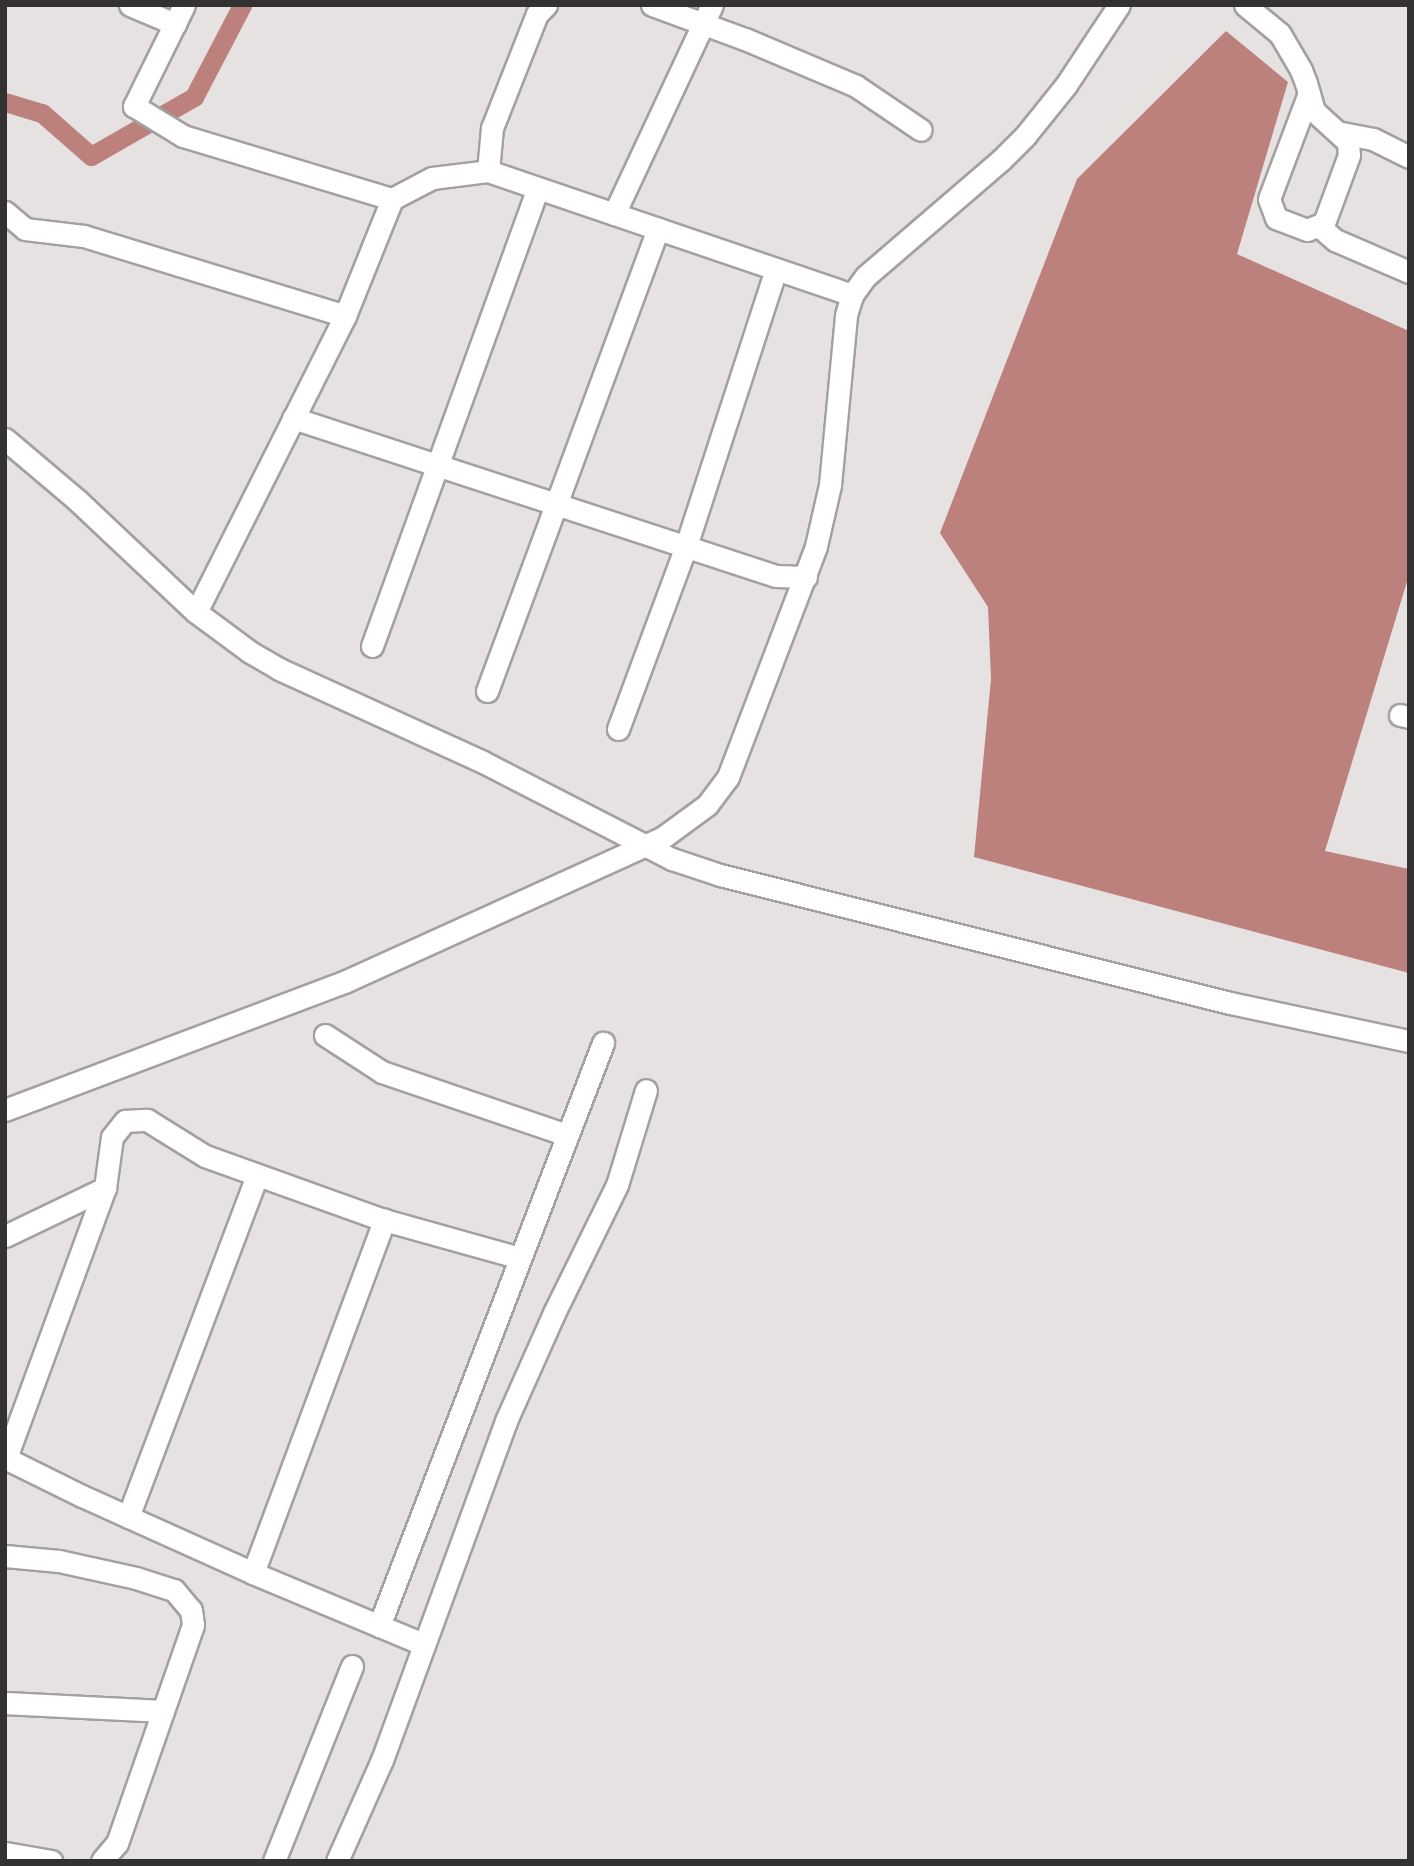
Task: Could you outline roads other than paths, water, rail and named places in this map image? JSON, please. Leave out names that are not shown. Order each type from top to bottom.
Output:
[{"type":"street","points":[[130,5],[179,15],[134,106],[183,136],[392,199]]},
{"type":"street","points":[[488,171],[492,128],[537,15],[546,5]]},
{"type":"street","points":[[652,5],[708,14],[856,86],[921,130]]},
{"type":"street","points":[[5,1110],[318,993],[663,838],[694,817],[728,777],[817,546],[830,485],[846,315],[852,295],[866,276],[1026,136],[1066,85],[1119,5]]},
{"type":"street","points":[[1245,5],[1280,34]]},
{"type":"street","points":[[1271,5],[1280,34],[1301,70],[1319,117],[1342,133],[1348,142],[1349,155],[1325,223],[1307,230],[1276,218],[1269,198],[1309,93]]},
{"type":"street","points":[[614,214],[708,14]]},
{"type":"street","points":[[1342,133],[1373,139],[1409,157]]},
{"type":"street","points":[[196,612],[345,316],[392,199],[432,178],[488,171],[852,295]]},
{"type":"street","points":[[372,646],[538,188]]},
{"type":"street","points":[[5,212],[24,229],[84,236],[345,316]]},
{"type":"street","points":[[1320,227],[1335,240],[1409,272]]},
{"type":"street","points":[[487,691],[658,229]]},
{"type":"street","points":[[618,729],[686,546],[776,270]]},
{"type":"street","points":[[293,418],[776,576],[806,577]]},
{"type":"street","points":[[5,439],[97,518],[196,612],[250,652],[279,669],[481,761],[643,846],[720,875],[1230,1003],[1409,1041]]},
{"type":"street","points":[[325,1035],[382,1072],[568,1135]]},
{"type":"street","points":[[379,1626],[603,1043]]},
{"type":"street","points":[[337,1861],[382,1760],[506,1421],[554,1313],[617,1185],[646,1090]]},
{"type":"street","points":[[423,1644],[253,1573],[5,1458],[105,1188],[112,1137],[119,1125],[132,1119],[147,1120],[205,1156],[257,1175],[384,1220],[520,1258]]},
{"type":"street","points":[[128,1517],[257,1175]]},
{"type":"street","points":[[5,1236],[105,1188]]},
{"type":"street","points":[[253,1573],[384,1220]]},
{"type":"street","points":[[5,1556],[98,1569],[174,1590],[191,1610],[193,1625],[117,1843],[102,1861]]},
{"type":"street","points":[[274,1861],[352,1665]]},
{"type":"street","points":[[5,1703],[163,1711]]},
{"type":"street","points":[[5,1853],[51,1861]]},
{"type":"waterway","points":[[5,102],[42,113],[91,156],[194,97],[242,5]]}]
